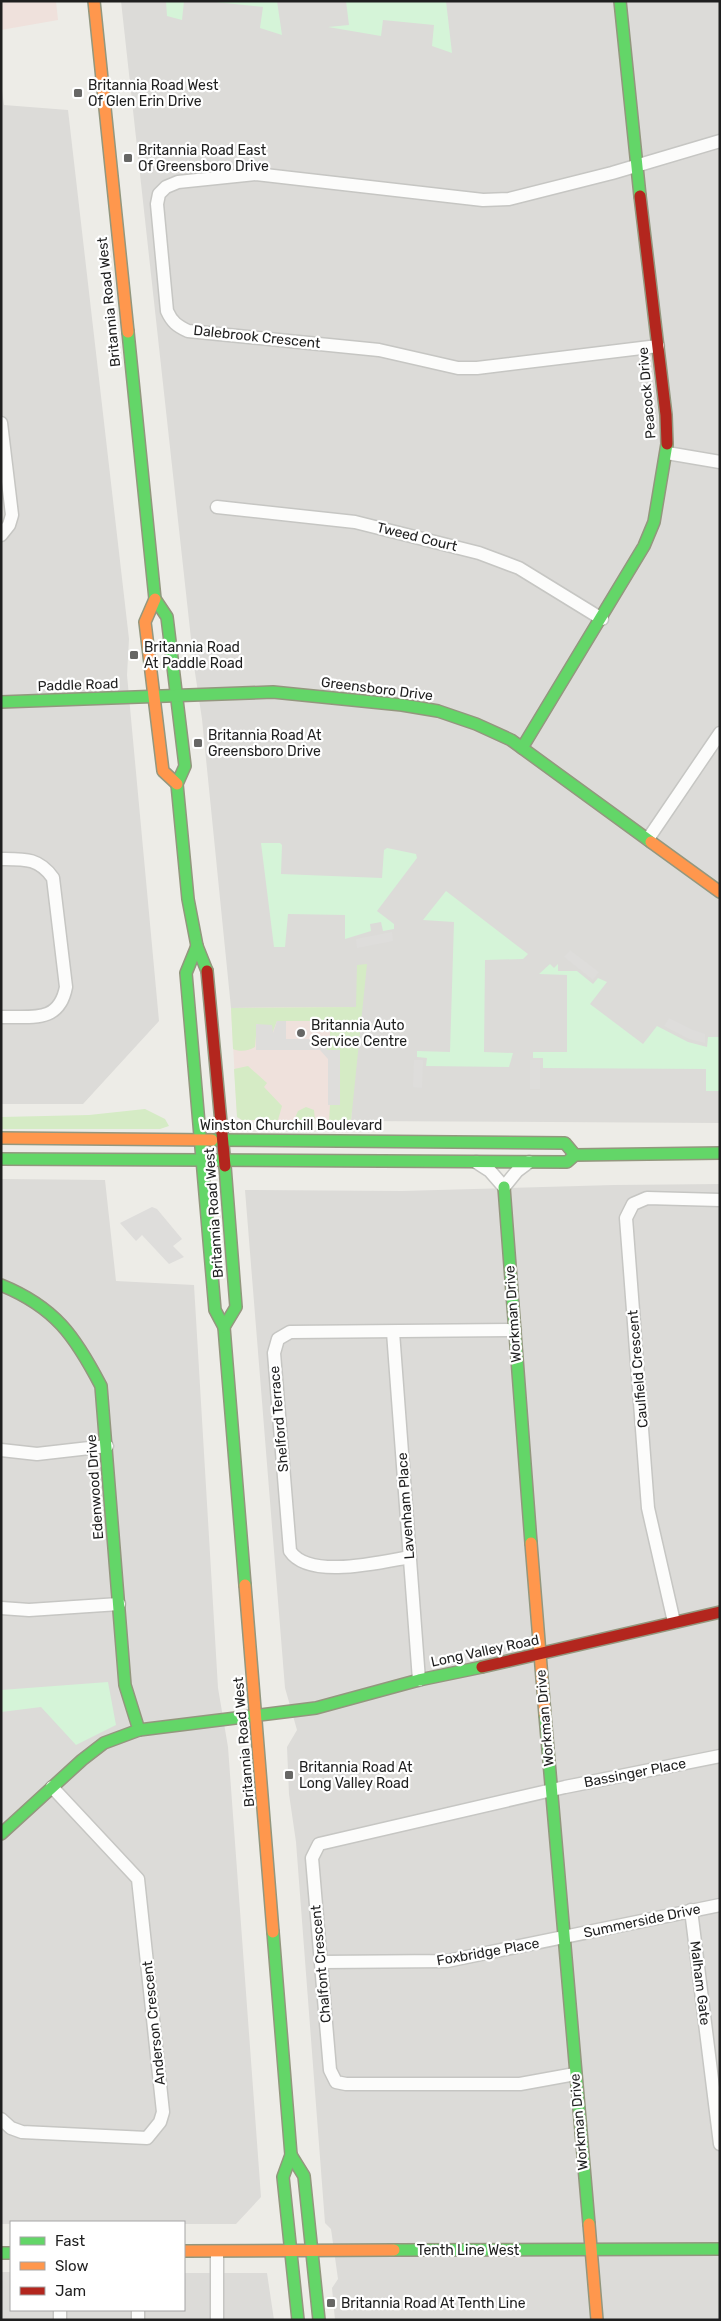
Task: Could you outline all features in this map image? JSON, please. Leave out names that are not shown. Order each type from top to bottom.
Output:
[{"type":"street","name":"Britannia Road West","points":[[94,1],[155,599],[167,617],[185,766],[177,784],[188,899],[197,946],[207,969],[224,1139],[236,1307],[224,1327]]},
{"type":"street","name":"Peacock Drive","points":[[522,748],[633,567],[650,530],[667,453],[658,346],[636,166],[620,1]]},
{"type":"street","name":"Dalebrook Crescent","points":[[658,346],[458,368],[379,350],[188,330],[178,327],[172,321],[167,311],[157,204],[159,194],[166,187],[178,182],[256,174],[483,200],[509,199],[636,166],[720,141]]},
{"type":"street","points":[[1,423],[12,515],[9,525],[1,535]]},
{"type":"street","points":[[667,453],[720,462]]},
{"type":"street","name":"Tweed Court","points":[[217,507],[354,522],[479,553],[518,568],[602,620]]},
{"type":"street","name":"Britannia Road West","points":[[155,599],[145,622],[163,771],[177,784]]},
{"type":"street","name":"Greensboro Drive","points":[[155,697],[273,692],[402,705],[438,711],[476,724],[505,736],[720,892]]},
{"type":"street","name":"Paddle Road","points":[[1,702],[155,697]]},
{"type":"street","points":[[648,839],[720,733]]},
{"type":"street","points":[[1,859],[35,862],[45,868],[53,878],[66,987],[64,1000],[48,1015],[1,1017]]},
{"type":"street","name":"Britannia Road West","points":[[197,946],[186,973],[202,1139],[215,1310],[224,1327],[257,1716],[291,2155],[283,2177],[298,2320]]},
{"type":"street","name":"Winston Churchill Boulevard","points":[[1,1138],[565,1143],[575,1155]]},
{"type":"street","points":[[1,1158],[567,1162],[575,1155],[720,1153]]},
{"type":"street","points":[[476,1162],[490,1171],[504,1187],[517,1171],[529,1162]]},
{"type":"street","name":"Workman Drive","points":[[504,1187],[551,1791],[597,2320]]},
{"type":"street","name":"Caulfield Crescent","points":[[674,1622],[648,1508],[626,1218],[633,1204],[647,1198],[720,1200]]},
{"type":"street","name":"Edenwood Drive","points":[[1,1286],[36,1299],[72,1334],[87,1357],[101,1386],[125,1685],[138,1730]]},
{"type":"street","name":"Shelford Terrace","points":[[410,1557],[352,1567],[310,1564],[295,1559],[290,1551],[274,1353],[278,1339],[290,1332],[514,1330]]},
{"type":"street","name":"Lavenham Place","points":[[393,1332],[419,1680]]},
{"type":"street","points":[[1,1450],[37,1454],[107,1446]]},
{"type":"street","points":[[1,1608],[28,1610],[118,1604]]},
{"type":"street","name":"Long Valley Road","points":[[1,1834],[104,1743],[138,1730],[316,1708],[419,1680],[540,1655],[720,1612]]},
{"type":"street","name":"Bassinger Place","points":[[551,1791],[720,1756]]},
{"type":"street","name":"Anderson Crescent","points":[[1,2119],[11,2128],[22,2132],[147,2138],[160,2122],[163,2112],[138,1878],[52,1787]]},
{"type":"street","name":"Chalfont Crescent","points":[[551,1791],[319,1844],[312,1858],[330,2070],[336,2082],[346,2084],[520,2084],[575,2074]]},
{"type":"street","name":"Summerside Drive","points":[[564,1938],[720,1905]]},
{"type":"street","name":"Malham Gate","points":[[691,1910],[720,2144]]},
{"type":"street","name":"Foxbridge Place","points":[[322,1962],[447,1961],[462,1956],[564,1938]]},
{"type":"street","name":"Britannia Road West","points":[[291,2155],[304,2176],[319,2320]]},
{"type":"street","name":"Tenth Line West","points":[[185,2251],[720,2249]]},
{"type":"street","points":[[217,2252],[217,2320]]},
{"type":"shaded area","points":[[1,1],[56,1],[58,20],[1,30]]},
{"type":"shaded area","points":[[121,1],[720,1],[720,1123],[351,1121],[356,1007],[231,1008],[202,719],[194,666]]},
{"type":"shaded area","points":[[1,83],[4,105],[68,110],[129,639],[127,675],[159,1021],[83,1104],[1,1104]]},
{"type":"shaded area","points":[[392,932],[393,941],[357,948],[356,939]]},
{"type":"shaded area","points":[[570,950],[599,972],[593,980],[564,957]]},
{"type":"shaded area","points":[[356,1007],[351,1121],[242,1120],[237,1117],[231,1008]]},
{"type":"shaded area","points":[[669,1018],[705,1034],[705,1043],[689,1039],[664,1026]]},
{"type":"shaded area","points":[[277,1021],[286,1021],[286,1039],[327,1039],[327,1050],[340,1050],[340,1105],[328,1105],[328,1059],[320,1050],[256,1050],[256,1024],[272,1025],[273,1033]]},
{"type":"shaded area","points":[[414,1060],[423,1060],[422,1088],[413,1087]]},
{"type":"shaded area","points":[[530,1060],[540,1060],[540,1089],[530,1089]]},
{"type":"shaded area","points":[[1,1179],[105,1180],[116,1281],[194,1285],[218,1688],[228,1747],[261,2197],[236,2224],[185,2224],[185,2221],[10,2221],[10,2224],[1,2224]]},
{"type":"shaded area","points":[[720,1184],[720,2320],[335,2320],[332,2288],[338,2279],[331,2229],[325,2223],[296,1842],[289,1794],[287,1747],[297,1730],[285,1688],[245,1190],[402,1191]]},
{"type":"shaded area","points":[[152,1207],[157,1209],[182,1239],[173,1246],[184,1257],[169,1264],[142,1235],[136,1241],[120,1223]]},
{"type":"shaded area","points":[[1,2272],[10,2272],[10,2311],[185,2311],[185,2273],[267,2273],[274,2320],[1,2320]]},
{"type":"green space","points":[[166,1],[184,1],[182,20],[167,16]]},
{"type":"green space","points":[[206,1],[277,1],[282,35],[260,28],[263,7]]},
{"type":"green space","points":[[346,1],[446,1],[452,53],[432,46],[434,25],[383,20],[381,36],[328,27],[349,25]]},
{"type":"green space","points":[[261,843],[280,843],[282,845],[281,874],[382,878],[384,850],[387,848],[416,854],[417,858],[377,911],[394,924],[394,929],[383,931],[381,922],[370,924],[371,931],[345,939],[345,915],[288,914],[285,947],[274,947]]},
{"type":"green space","points":[[446,891],[528,954],[523,959],[485,960],[484,1052],[513,1053],[509,1067],[426,1066],[427,1058],[417,1057],[417,1051],[450,1052],[454,922],[423,920]]},
{"type":"green space","points":[[367,964],[351,1121],[329,1121],[330,1105],[340,1105],[340,1051],[327,1050],[327,1039],[330,1039],[330,1021],[277,1021],[272,1034],[257,1024],[255,1047],[238,1051],[233,1049],[231,1008],[356,1007],[357,965]]},
{"type":"green space","points":[[550,964],[554,968],[558,964],[558,971],[577,971],[593,984],[598,978],[607,982],[590,1004],[643,1044],[657,1026],[688,1042],[707,1047],[708,1037],[720,1037],[720,1091],[706,1091],[706,1069],[543,1068],[543,1058],[533,1058],[533,1052],[567,1052],[567,975],[539,974]]},
{"type":"green space","points":[[248,1066],[267,1083],[264,1087],[282,1106],[278,1120],[242,1120],[237,1117],[234,1069]]},
{"type":"green space","points":[[306,1107],[314,1110],[315,1120],[294,1120],[298,1111]]},
{"type":"green space","points":[[145,1109],[165,1119],[169,1126],[160,1129],[1,1129],[1,1117],[89,1115]]},
{"type":"green space","points":[[108,1682],[116,1725],[76,1745],[41,1707],[1,1712],[1,1690]]},
{"type":"traffic: fast","points":[[620,1],[640,196]]},
{"type":"traffic: fast","points":[[128,332],[155,599],[167,617],[185,766],[177,784],[188,899],[197,946],[207,971]]},
{"type":"traffic: fast","points":[[522,748],[644,546],[654,522],[667,444]]},
{"type":"traffic: fast","points":[[1,702],[273,692],[402,705],[438,711],[476,724],[511,740],[651,842]]},
{"type":"traffic: fast","points":[[197,946],[186,973],[215,1310],[224,1327],[245,1585]]},
{"type":"traffic: fast","points":[[212,1140],[565,1143],[575,1155]]},
{"type":"traffic: fast","points":[[1,1159],[567,1162],[575,1155],[720,1153]]},
{"type":"traffic: fast","points":[[224,1327],[236,1307],[225,1166]]},
{"type":"traffic: fast","points":[[504,1187],[531,1543]]},
{"type":"traffic: fast","points":[[1,1285],[36,1303],[62,1325],[82,1352],[101,1386],[125,1685],[139,1730]]},
{"type":"traffic: fast","points":[[1,1834],[82,1760],[104,1743],[139,1730],[316,1708],[419,1680],[482,1667]]},
{"type":"traffic: fast","points":[[545,1715],[589,2224]]},
{"type":"traffic: fast","points":[[273,1932],[291,2155],[283,2177],[298,2320]]},
{"type":"traffic: fast","points":[[291,2155],[304,2176],[319,2320]]},
{"type":"traffic: fast","points":[[394,2250],[720,2249]]},
{"type":"traffic: fast","points":[[1,2253],[10,2253]]},
{"type":"traffic: slow","points":[[94,1],[128,332]]},
{"type":"traffic: slow","points":[[155,599],[145,622],[163,771],[177,784]]},
{"type":"traffic: slow","points":[[651,842],[720,892]]},
{"type":"traffic: slow","points":[[1,1138],[212,1140]]},
{"type":"traffic: slow","points":[[531,1543],[545,1715]]},
{"type":"traffic: slow","points":[[245,1585],[273,1932]]},
{"type":"traffic: slow","points":[[589,2224],[597,2320]]},
{"type":"traffic: slow","points":[[185,2251],[394,2250]]},
{"type":"traffic: jam","points":[[640,196],[666,415],[667,444]]},
{"type":"traffic: jam","points":[[207,971],[225,1166]]},
{"type":"traffic: jam","points":[[482,1667],[720,1612]]},
{"type":"place","name":"Britannia Road West Of Glen Erin Drive","points":[[78,93]]},
{"type":"place","name":"Britannia Road East Of Greensboro Drive","points":[[128,158]]},
{"type":"place","name":"Britannia Road At Paddle Road","points":[[134,655]]},
{"type":"place","name":"Britannia Road At Greensboro Drive","points":[[198,743]]},
{"type":"place","name":"Britannia Auto Service Centre","points":[[301,1033]]},
{"type":"place","name":"Britannia Road At Long Valley Road","points":[[289,1775]]},
{"type":"place","name":"Britannia Road At Tenth Line","points":[[331,2303]]}]
